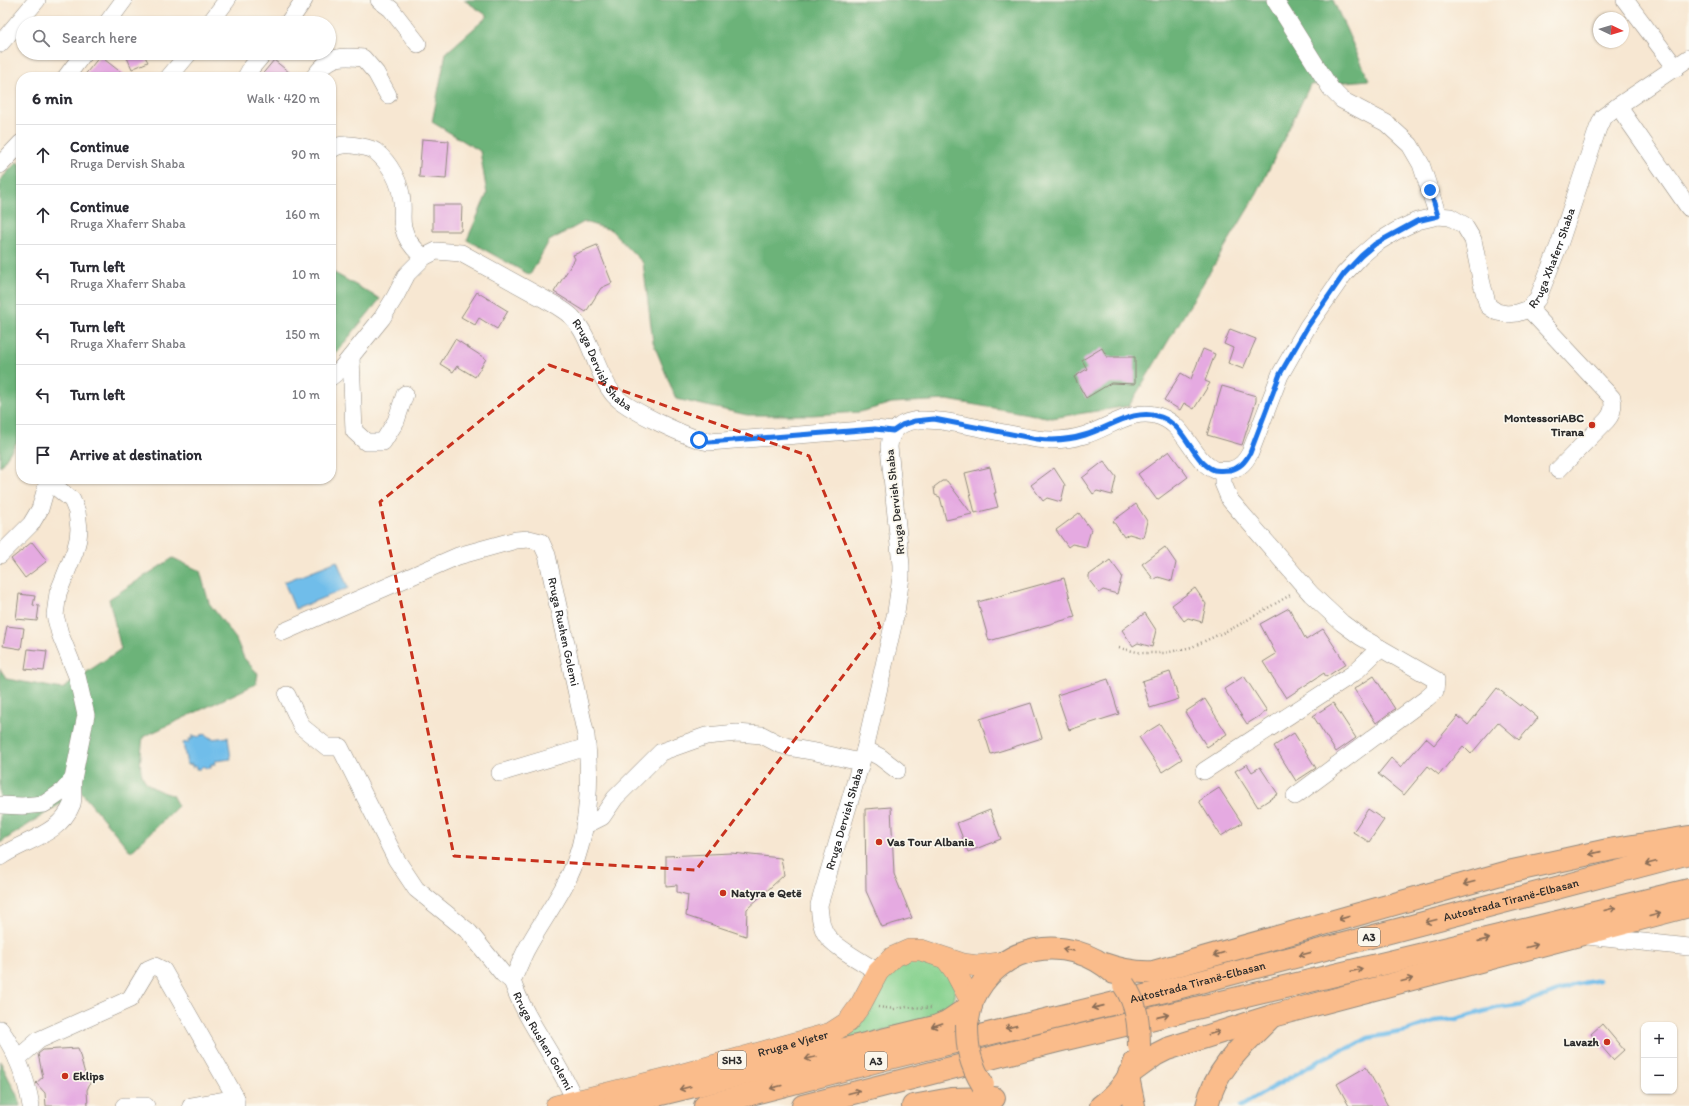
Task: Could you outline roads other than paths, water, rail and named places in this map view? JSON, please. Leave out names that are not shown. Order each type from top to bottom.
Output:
[{"type":"highway","points":[[995,1100],[974,1071],[967,1049],[970,1011],[984,982],[1000,966],[1016,956],[1033,950],[1052,948],[1070,949],[1088,955],[1104,964],[1125,971],[1139,973],[1153,972],[1508,872],[1608,850],[1689,837]]},
{"type":"highway","name":"Autostrada Tiranë-Elbasan","points":[[705,1106],[885,1059],[1173,989],[1689,853]]},
{"type":"highway","name":"Autostrada Tiranë-Elbasan","points":[[802,1106],[1057,1041],[1537,928],[1689,890]]},
{"type":"highway","points":[[1101,1106],[1111,1099],[1129,1076],[1155,1055],[1166,1049],[1272,1016],[1576,934],[1689,906]]},
{"type":"highway","points":[[1104,964],[1124,985],[1136,1009],[1139,1027],[1139,1046],[1129,1076],[1134,1106]]},
{"type":"highway","points":[[612,1106],[935,1027],[970,1011]]},
{"type":"highway","points":[[1207,1106],[1209,1098],[1219,1077],[1234,1055],[1272,1016]]},
{"type":"highway","points":[[912,1106],[951,1099],[995,1100]]},
{"type":"main road","name":"Rruga e Vjeter","points":[[565,1103],[668,1078],[831,1033],[848,1022],[862,1004],[878,972],[892,957],[909,950],[921,950],[935,954],[947,960],[978,966],[1006,962]]},
{"type":"main road","points":[[947,960],[955,971],[970,1011]]},
{"type":"street","points":[[24,16],[38,0]]},
{"type":"street","points":[[111,16],[124,0]]},
{"type":"street","points":[[215,16],[227,0]]},
{"type":"street","points":[[293,16],[304,0]]},
{"type":"street","points":[[380,0],[391,9],[418,44]]},
{"type":"street","points":[[1275,0],[1311,58],[1336,94],[1342,100],[1386,123],[1410,145],[1421,164],[1438,216]]},
{"type":"street","points":[[1625,0],[1682,63]]},
{"type":"street","points":[[0,44],[16,25]]},
{"type":"street","points":[[336,58],[346,56],[363,58],[376,73],[388,96]]},
{"type":"street","points":[[70,72],[79,60]]},
{"type":"street","points":[[173,72],[182,60]]},
{"type":"street","points":[[249,72],[258,60]]},
{"type":"street","points":[[319,72],[331,60]]},
{"type":"street","name":"Rruga Xhaferr Shaba","points":[[1223,471],[1235,469],[1244,463],[1250,453],[1280,374],[1308,326],[1344,274],[1375,244],[1417,221],[1438,216],[1450,217],[1464,225],[1473,240],[1488,306],[1497,312],[1507,314],[1517,313],[1528,309],[1538,298],[1559,245],[1598,128],[1603,118],[1618,106],[1682,63]]},
{"type":"street","points":[[1618,106],[1689,208]]},
{"type":"street","points":[[336,147],[347,144],[374,150],[386,163],[395,176],[401,191],[401,217],[403,228],[414,249],[424,257]]},
{"type":"street","points":[[0,165],[16,148]]},
{"type":"street","name":"Rruga Dervish Shaba","points":[[336,373],[382,318],[396,297],[407,274],[424,257],[436,251],[461,253],[557,306],[571,316],[582,331],[614,395],[624,404],[687,436],[709,442],[875,429],[893,431],[889,438],[889,447],[899,542],[901,577],[896,612],[863,756],[819,905],[820,920],[825,934],[836,944],[878,972]]},
{"type":"street","points":[[1528,309],[1612,398],[1614,406],[1612,414],[1607,420],[1558,470]]},
{"type":"street","points":[[351,357],[354,431],[366,442],[383,442],[396,421],[405,394]]},
{"type":"street","points":[[893,431],[902,425],[915,421],[934,419],[1053,441],[1086,435],[1136,415],[1159,416],[1170,420],[1206,463],[1215,470],[1223,471],[1223,483],[1230,500],[1311,594],[1342,623],[1380,648],[1436,680],[1435,691],[1427,698],[1295,796]]},
{"type":"street","points":[[0,555],[31,524],[40,509],[46,484]]},
{"type":"street","points":[[0,857],[38,838],[53,827],[66,813],[72,802],[72,779],[86,715],[77,676],[60,634],[55,615],[58,593],[75,552],[79,529],[77,512],[72,500],[52,484]]},
{"type":"street","name":"Rruga Rushen Golemi","points":[[283,632],[458,556],[516,540],[529,539],[541,542],[548,555],[559,616],[580,705],[587,747],[588,780],[584,826],[575,861],[562,891],[526,950],[512,981]]},
{"type":"street","points":[[1204,771],[1354,673],[1380,648]]},
{"type":"street","name":"Rruga Rushen Golemi","points":[[287,695],[302,727],[327,747],[340,747],[396,860],[416,889],[469,932],[503,974],[512,981],[525,1013],[569,1086],[565,1103]]},
{"type":"street","points":[[584,826],[602,817],[615,798],[661,752],[706,736],[737,733],[762,735],[779,744],[793,748],[816,752],[880,757],[897,770]]},
{"type":"street","points":[[500,773],[587,747]]},
{"type":"street","points":[[0,805],[22,806],[44,804],[63,791],[72,779]]},
{"type":"street","points":[[1576,934],[1685,948]]},
{"type":"street","points":[[17,1059],[39,1040],[130,999],[148,969],[155,966],[163,970],[236,1102],[190,1106]]},
{"type":"street","points":[[0,1029],[17,1059],[31,1106]]},
{"type":"street","points":[[124,1106],[146,1106]]},
{"type":"water","points":[[337,561],[348,588],[295,609],[284,582]]},
{"type":"water","points":[[206,734],[207,737],[211,737],[211,739],[228,737],[231,759],[215,761],[215,764],[211,764],[211,768],[206,768],[203,766],[200,769],[196,769],[196,766],[192,767],[192,764],[187,765],[183,743],[189,742],[189,739],[192,739],[192,736],[199,737]]},
{"type":"waterway","points":[[1241,1106],[1322,1059],[1336,1052],[1354,1046],[1368,1038],[1406,1031],[1434,1021],[1456,1019],[1496,1008],[1524,1004],[1573,985],[1599,980]]},
{"type":"place","name":"MontessoriABC Tirana","points":[[1592,425]]},
{"type":"place","name":"Vas Tour Albania","points":[[879,842]]},
{"type":"place","name":"Natyra e Qetë","points":[[723,893]]},
{"type":"place","name":"Lavazh","points":[[1607,1042]]},
{"type":"place","name":"Eklips","points":[[65,1076]]}]
